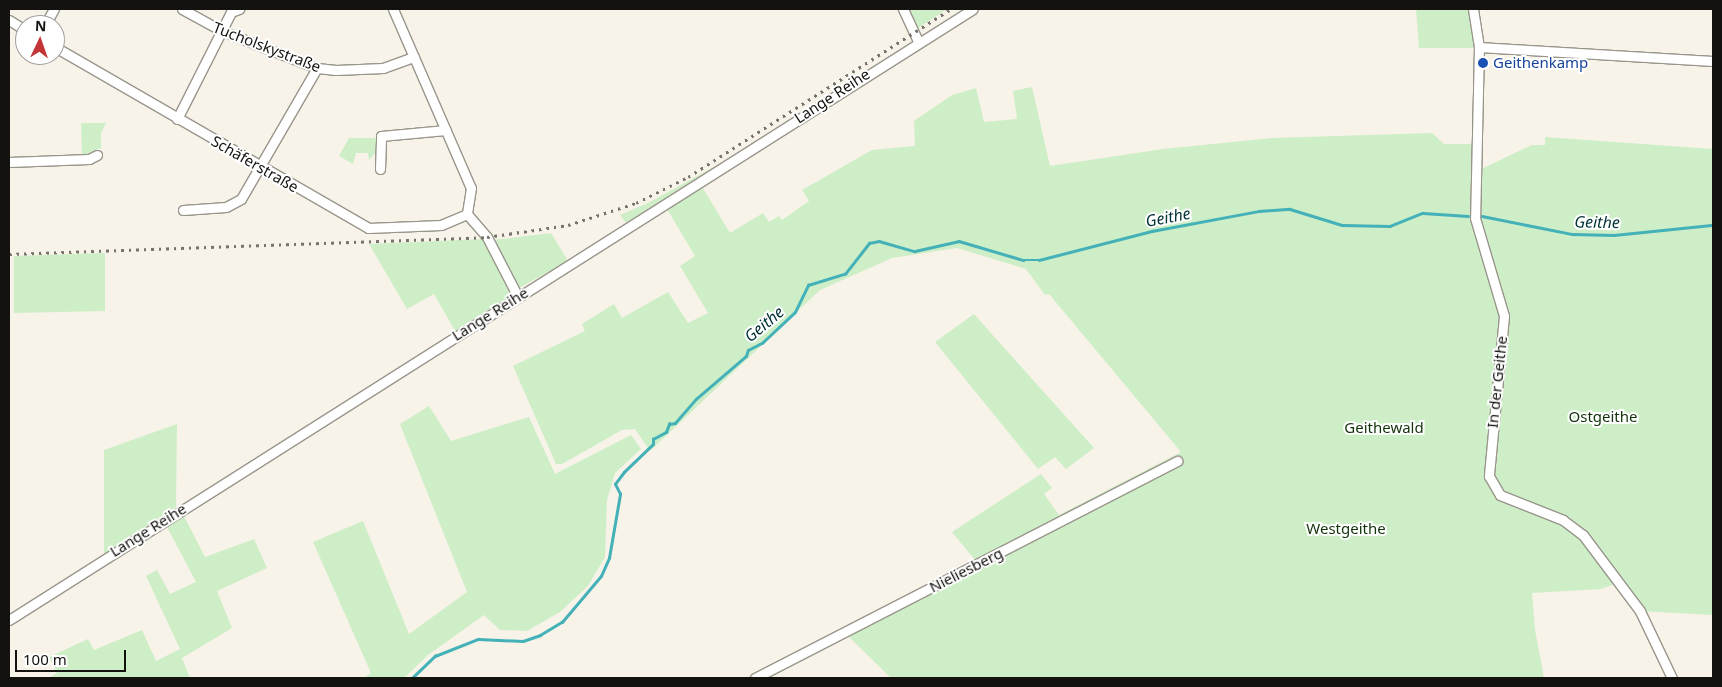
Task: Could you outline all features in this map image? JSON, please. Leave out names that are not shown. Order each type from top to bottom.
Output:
[{"type":"street","name":"Tucholskystraße","points":[[182,9],[222,31],[318,68],[345,70],[383,68],[414,57]]},
{"type":"street","points":[[177,119],[231,12],[239,9]]},
{"type":"street","points":[[393,9],[471,188],[467,214],[488,237],[518,297]]},
{"type":"street","points":[[903,9],[918,41]]},
{"type":"street","name":"Lange Reihe","points":[[9,620],[918,41],[973,9]]},
{"type":"street","name":"In der Geithe","points":[[1473,9],[1479,47],[1475,218],[1504,316],[1489,476],[1500,495],[1563,520],[1597,551],[1640,611],[1672,678]]},
{"type":"street","points":[[1479,47],[1713,61]]},
{"type":"street","name":"Schäferstraße","points":[[65,53],[368,228],[441,225],[467,214]]},
{"type":"street","points":[[183,210],[226,207],[237,203],[261,167],[318,68]]},
{"type":"street","points":[[380,169],[381,136],[446,130]]},
{"type":"street","points":[[9,162],[89,159],[97,155]]},
{"type":"street","name":"Nieliesberg","points":[[755,678],[1177,461]]},
{"type":"green space","points":[[906,9],[947,9],[915,30]]},
{"type":"green space","points":[[1416,9],[1469,9],[1476,48],[1419,48]]},
{"type":"green space","name":"Geithewald","points":[[1032,87],[1050,166],[1163,149],[1272,138],[1432,133],[1444,144],[1473,144],[1470,213],[1482,213],[1479,170],[1532,145],[1545,145],[1545,137],[1713,149],[1713,615],[1640,611],[1636,614],[1614,584],[1601,589],[1532,593],[1535,630],[1544,678],[891,678],[844,632],[975,560],[952,532],[1041,474],[1052,488],[1044,494],[1059,515],[1181,452],[1049,294],[1045,295],[1026,269],[957,248],[892,258],[820,290],[650,451],[635,429],[622,430],[562,464],[556,464],[513,366],[585,331],[582,324],[614,304],[622,318],[668,292],[688,323],[708,313],[680,266],[695,256],[667,209],[701,185],[730,233],[763,213],[769,222],[779,216],[782,220],[809,201],[802,190],[872,150],[915,146],[914,121],[952,95],[976,88],[984,122],[1017,119],[1013,91]]},
{"type":"green space","points":[[81,123],[106,123],[101,133],[101,148],[82,156]]},
{"type":"green space","points":[[349,138],[377,138],[377,151],[369,160],[368,153],[356,153],[353,164],[339,156]]},
{"type":"green space","points":[[723,162],[626,223],[620,215],[648,203]]},
{"type":"green space","points":[[551,233],[568,261],[519,288],[493,240]]},
{"type":"green space","points":[[483,239],[509,293],[508,297],[455,331],[434,294],[407,309],[369,244]]},
{"type":"green space","points":[[105,253],[105,311],[14,313],[14,256]]},
{"type":"green space","points":[[974,314],[1094,448],[1066,469],[1055,457],[1038,469],[935,342]]},
{"type":"green space","points":[[429,406],[451,441],[529,417],[555,474],[631,435],[641,449],[615,473],[607,500],[605,557],[588,586],[560,612],[527,631],[500,630],[484,615],[428,655],[404,678],[364,678],[371,673],[313,542],[363,521],[409,634],[467,592],[400,424]]},
{"type":"green space","points":[[177,424],[176,507],[104,554],[104,450]]},
{"type":"green space","points":[[183,514],[205,557],[254,539],[267,568],[217,591],[232,628],[182,658],[190,678],[49,678],[57,673],[49,657],[88,639],[94,650],[142,630],[156,661],[180,649],[146,576],[157,570],[170,594],[196,582],[166,525]]},
{"type":"waterway","name":"Geithe","points":[[412,678],[435,656],[478,639],[523,641],[540,635],[562,622],[601,576],[609,558],[620,494],[615,484],[624,472],[653,444],[653,439],[666,432],[669,424],[675,423],[696,399],[746,356],[748,350],[762,343],[795,312],[808,285],[845,274],[869,243],[879,241],[915,251],[959,241],[1023,260],[1039,260],[1152,231],[1259,211],[1290,209],[1342,225],[1390,226],[1423,213],[1468,216]]},
{"type":"waterway","name":"Geithe","points":[[1482,216],[1572,234],[1614,235],[1713,225]]},
{"type":"railway","points":[[9,254],[487,237],[568,225],[636,203],[688,177],[951,9]]},
{"type":"place","name":"Geithenkamp","points":[[1483,63]]},
{"type":"park label","name":"Ostgeithe","points":[[1603,417]]},
{"type":"park label","name":"Westgeithe","points":[[1346,529]]}]
